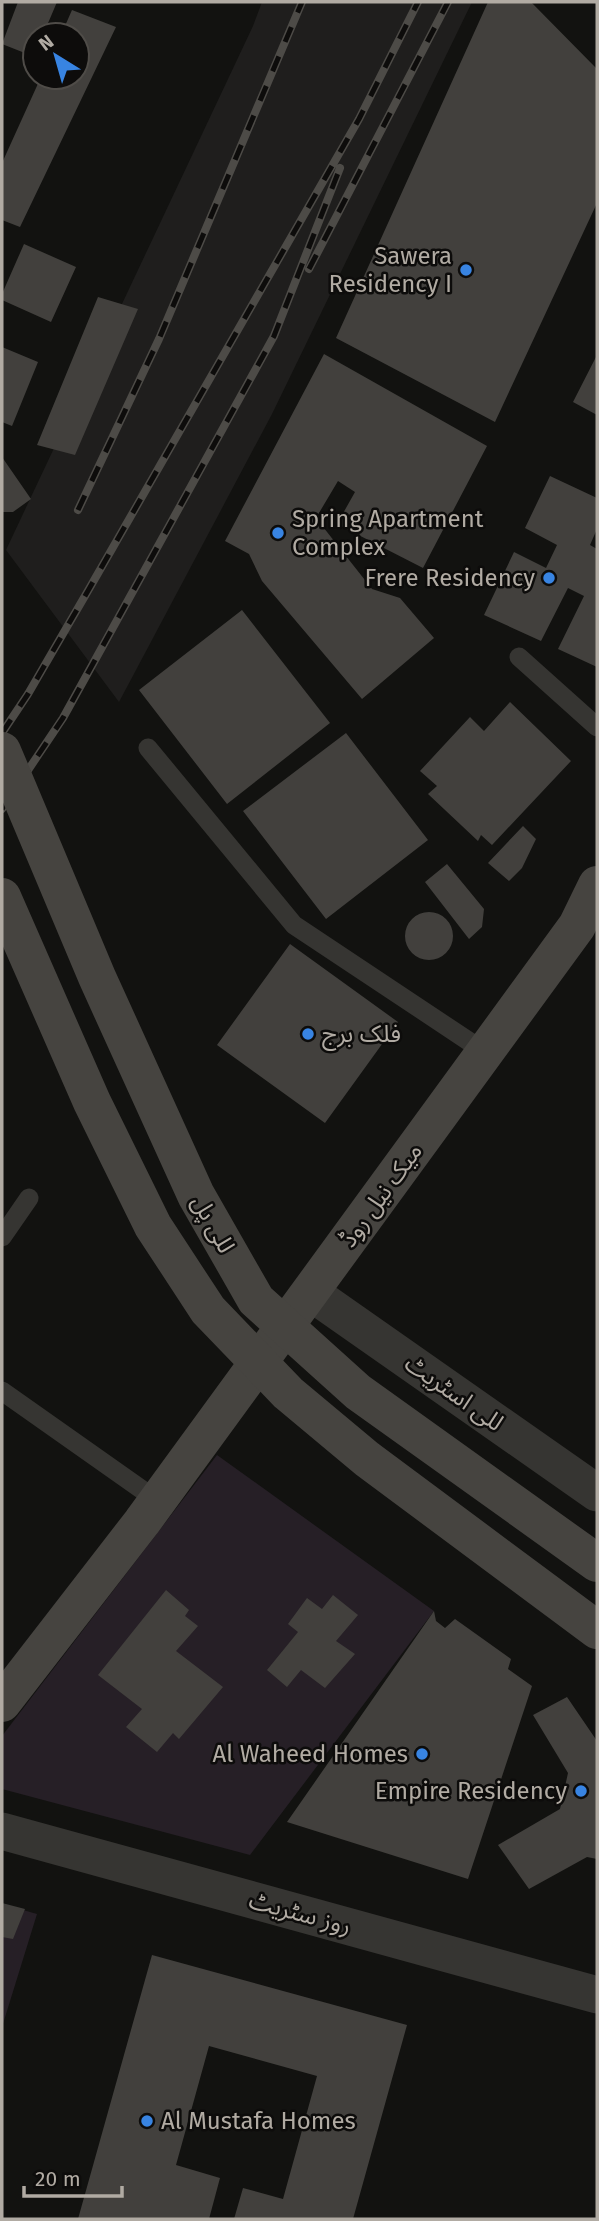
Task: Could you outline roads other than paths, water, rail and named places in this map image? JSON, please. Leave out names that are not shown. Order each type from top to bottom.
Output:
[{"type":"main road","name":"للی پل","points":[[2,751],[97,977],[196,1195],[256,1300],[358,1392],[597,1563]]},
{"type":"main road","name":"میک نیل روڈ","points":[[2,1703],[158,1501],[577,926],[597,885]]},
{"type":"main road","name":"للی پل","points":[[2,897],[92,1102],[153,1226],[208,1310],[288,1393],[367,1459],[597,1630]]},
{"type":"street","name":"للی اسٹریٹ","points":[[310,1292],[597,1493]]},
{"type":"street","name":"روز سٹریٹ","points":[[2,1831],[597,1995]]},
{"type":"lane","points":[[519,657],[597,727]]},
{"type":"lane","points":[[148,748],[294,925],[485,1052]]},
{"type":"lane","points":[[2,1237],[29,1198]]},
{"type":"lane","points":[[2,1391],[158,1501]]},
{"type":"railway","points":[[78,510],[159,339],[302,2]]},
{"type":"railway","points":[[2,733],[28,694],[359,119],[418,2]]},
{"type":"railway","points":[[309,269],[448,2]]},
{"type":"railway","points":[[2,809],[63,718],[274,336],[340,168]]},
{"type":"place","name":"Sawera Residency I","points":[[466,270]]},
{"type":"place","name":"Spring Apartment Complex","points":[[278,533]]},
{"type":"place","name":"Frere Residency","points":[[549,578]]},
{"type":"place","name":"فلک برج","points":[[308,1034]]},
{"type":"place","name":"Al Waheed Homes","points":[[422,1754]]},
{"type":"place","name":"Empire Residency","points":[[581,1791]]},
{"type":"place","name":"Al Mustafa Homes","points":[[147,2121]]}]
